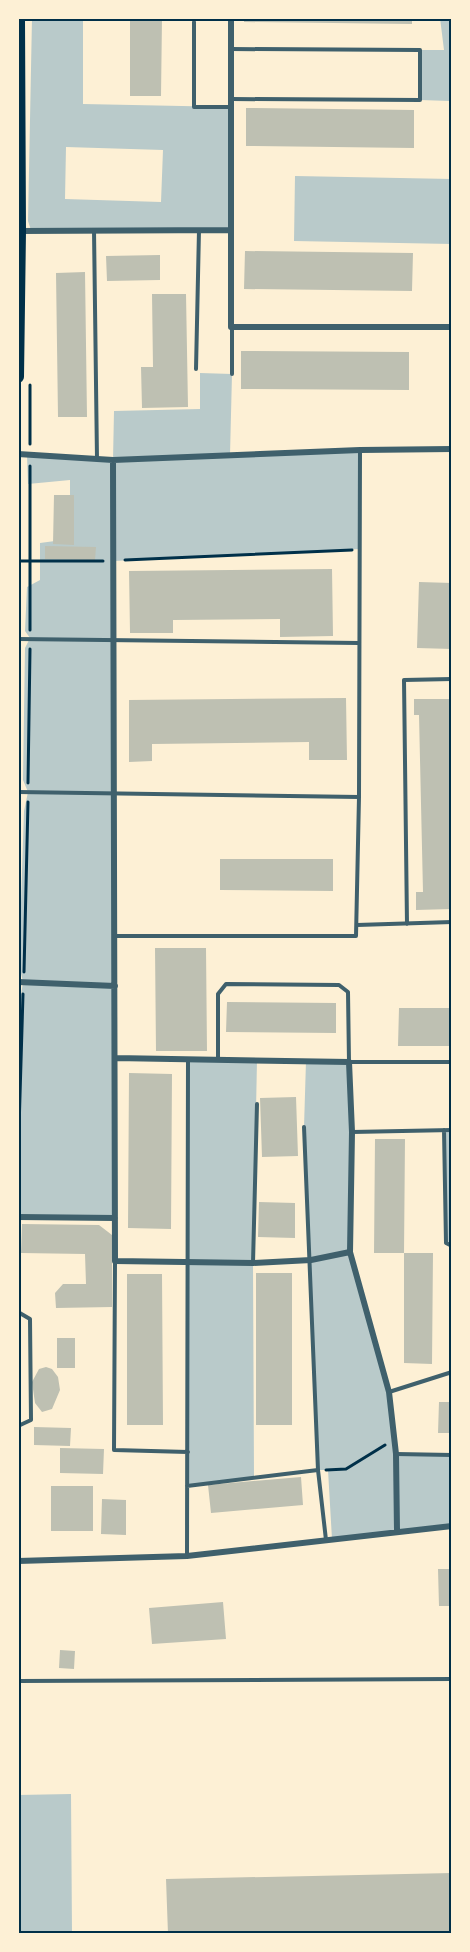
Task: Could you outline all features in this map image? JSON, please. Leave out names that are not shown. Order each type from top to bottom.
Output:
[{"type":"main road","points":[[18,377],[19,18]]},
{"type":"street","points":[[231,19],[231,327],[452,327]]},
{"type":"street","points":[[20,231],[231,230]]},
{"type":"street","points":[[18,454],[113,460],[360,450],[452,449]]},
{"type":"street","points":[[113,460],[115,1261],[253,1263],[311,1260],[350,1252]]},
{"type":"street","points":[[21,982],[115,986]]},
{"type":"street","points":[[115,1058],[349,1062],[352,1132],[350,1252],[389,1392],[396,1454],[397,1531]]},
{"type":"street","points":[[18,1217],[115,1218]]},
{"type":"street","points":[[18,1561],[187,1556],[452,1526]]},
{"type":"lane","points":[[194,22],[194,107],[231,107]]},
{"type":"lane","points":[[231,49],[420,50],[420,100],[231,99]]},
{"type":"lane","points":[[94,230],[97,459]]},
{"type":"lane","points":[[196,369],[199,230]]},
{"type":"lane","points":[[231,327],[232,374]]},
{"type":"lane","points":[[115,936],[356,936],[359,797],[360,450]]},
{"type":"lane","points":[[18,639],[359,643]]},
{"type":"lane","points":[[407,924],[404,680],[452,680]]},
{"type":"lane","points":[[18,792],[359,797]]},
{"type":"lane","points":[[357,925],[452,922]]},
{"type":"lane","points":[[218,1059],[218,993],[226,984],[339,985],[348,992],[349,1062],[452,1062]]},
{"type":"lane","points":[[187,1556],[188,1058]]},
{"type":"lane","points":[[253,1263],[256,1104]]},
{"type":"lane","points":[[304,1126],[318,1470],[326,1540]]},
{"type":"lane","points":[[444,1130],[446,1243],[452,1246]]},
{"type":"lane","points":[[352,1132],[452,1130]]},
{"type":"lane","points":[[115,1261],[114,1450],[188,1452]]},
{"type":"lane","points":[[18,1312],[30,1319],[31,1420],[18,1426]]},
{"type":"lane","points":[[389,1392],[452,1372]]},
{"type":"lane","points":[[396,1454],[452,1455]]},
{"type":"lane","points":[[186,1486],[318,1470]]},
{"type":"lane","points":[[18,1681],[452,1679]]},
{"type":"path","points":[[18,1163],[21,982],[28,792],[30,384]]},
{"type":"path","points":[[18,561],[78,563],[360,549]]},
{"type":"path","points":[[318,1470],[346,1469],[394,1440]]},
{"type":"shaded area","points":[[32,18],[83,18],[83,104],[231,107],[231,230],[31,230],[28,221]],"holes":[[[66,147],[163,150],[161,202],[65,199]]]},
{"type":"shaded area","points":[[440,18],[452,18],[452,114],[450,101],[420,100],[420,50],[444,50]]},
{"type":"shaded area","points":[[295,176],[452,179],[452,244],[294,241]]},
{"type":"shaded area","points":[[200,373],[232,374],[230,455],[360,450],[360,549],[114,561],[115,1218],[18,1217],[18,1090],[20,1002],[23,982],[19,964],[24,811],[28,792],[23,780],[25,648],[30,638],[25,631],[27,587],[40,580],[40,543],[70,539],[70,480],[28,484],[27,455],[113,460],[114,411],[200,409]]},
{"type":"shaded area","points":[[188,1058],[257,1060],[253,1263],[254,1477],[186,1486]]},
{"type":"shaded area","points":[[306,1061],[349,1062],[350,1252],[389,1392],[396,1453],[452,1455],[452,1526],[332,1539],[328,1470],[318,1470],[304,1127]]},
{"type":"shaded area","points":[[444,1130],[452,1130],[452,1246],[446,1243]]},
{"type":"shaded area","points":[[71,1794],[72,1934],[18,1934],[18,1795]]},
{"type":"building","points":[[130,18],[162,18],[161,96],[130,96]]},
{"type":"building","points":[[244,18],[412,18],[412,24],[244,22]]},
{"type":"building","points":[[246,108],[414,110],[414,148],[246,146]]},
{"type":"building","points":[[245,251],[413,253],[412,291],[244,289]]},
{"type":"building","points":[[160,255],[160,280],[107,281],[106,256]]},
{"type":"building","points":[[85,272],[87,417],[58,417],[56,273]]},
{"type":"building","points":[[152,294],[186,294],[188,407],[142,408],[141,367],[153,367]]},
{"type":"building","points":[[241,351],[409,352],[409,390],[241,389]]},
{"type":"building","points":[[54,495],[74,495],[74,545],[53,544]]},
{"type":"building","points":[[45,546],[96,547],[95,560],[45,559]]},
{"type":"building","points":[[332,569],[333,636],[280,637],[280,619],[173,620],[173,633],[130,633],[129,571]]},
{"type":"building","points":[[419,582],[452,583],[452,649],[417,648]]},
{"type":"building","points":[[346,698],[347,760],[309,760],[309,742],[152,744],[152,761],[129,762],[129,700]]},
{"type":"building","points":[[414,699],[452,699],[452,716],[450,716],[452,909],[416,910],[416,892],[423,892],[419,715],[414,715]]},
{"type":"building","points":[[220,859],[333,859],[333,891],[220,890]]},
{"type":"building","points":[[155,948],[206,948],[207,1051],[156,1051]]},
{"type":"building","points":[[227,1002],[336,1003],[336,1033],[226,1032]]},
{"type":"building","points":[[399,1008],[452,1008],[452,1046],[398,1046]]},
{"type":"building","points":[[129,1073],[172,1074],[171,1229],[128,1228]]},
{"type":"building","points":[[296,1097],[298,1156],[262,1157],[260,1098]]},
{"type":"building","points":[[375,1139],[405,1139],[404,1253],[374,1253]]},
{"type":"building","points":[[259,1202],[295,1203],[295,1238],[258,1237]]},
{"type":"building","points":[[22,1224],[99,1225],[112,1235],[112,1307],[56,1308],[55,1293],[63,1284],[86,1284],[85,1254],[21,1253]]},
{"type":"building","points":[[404,1253],[433,1253],[432,1364],[404,1363]]},
{"type":"building","points":[[256,1273],[292,1273],[292,1425],[256,1425]]},
{"type":"building","points":[[127,1274],[162,1274],[163,1425],[127,1425]]},
{"type":"building","points":[[57,1338],[75,1338],[75,1368],[57,1368]]},
{"type":"building","points":[[46,1367],[52,1369],[58,1377],[60,1390],[52,1409],[42,1412],[35,1403],[32,1382],[39,1369]]},
{"type":"building","points":[[439,1402],[452,1402],[452,1433],[438,1433]]},
{"type":"building","points":[[34,1427],[71,1428],[70,1446],[34,1445]]},
{"type":"building","points":[[60,1448],[104,1449],[103,1474],[60,1473]]},
{"type":"building","points":[[301,1477],[303,1505],[211,1513],[208,1485]]},
{"type":"building","points":[[51,1486],[93,1486],[93,1531],[51,1531]]},
{"type":"building","points":[[102,1499],[126,1500],[126,1535],[101,1534]]},
{"type":"building","points":[[438,1569],[452,1569],[452,1606],[439,1606]]},
{"type":"building","points":[[223,1602],[226,1639],[152,1644],[149,1608]]},
{"type":"building","points":[[60,1650],[75,1651],[74,1669],[59,1668]]},
{"type":"building","points":[[452,1873],[452,1934],[168,1934],[166,1879]]}]
